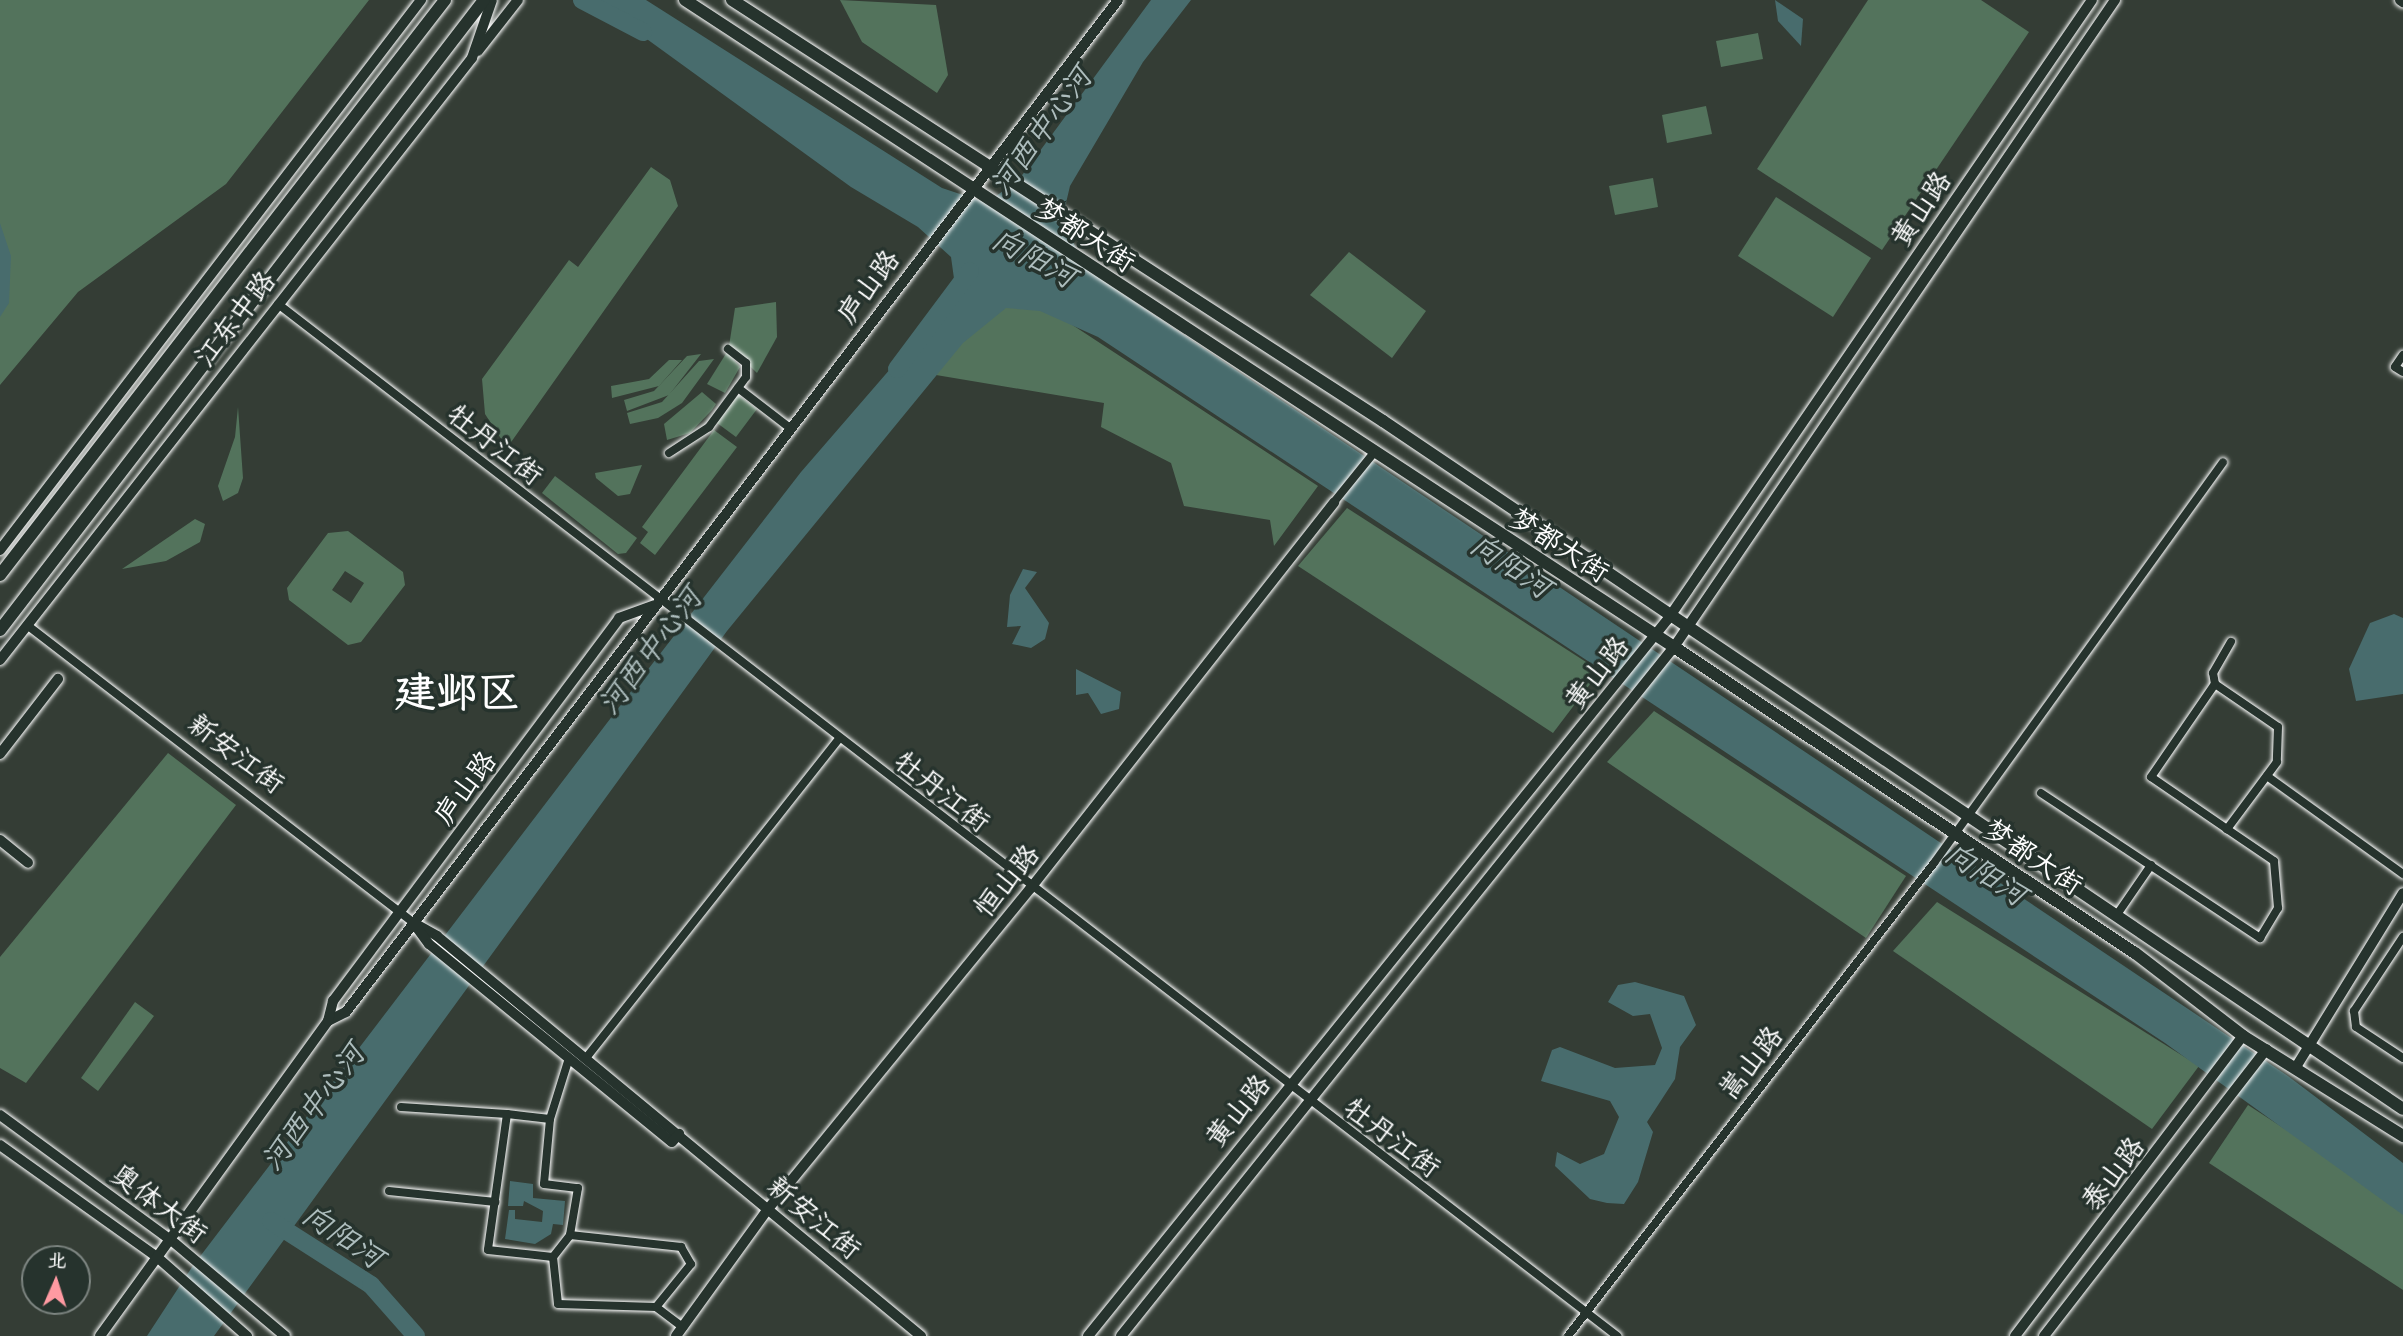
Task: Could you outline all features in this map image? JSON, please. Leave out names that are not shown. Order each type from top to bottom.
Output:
[{"type":"main road","name":"江东中路","points":[[0,550],[420,0]]},
{"type":"main road","name":"江东中路","points":[[0,575],[445,0]]},
{"type":"main road","name":"江东中路","points":[[0,630],[484,0]]},
{"type":"main road","name":"江东中路","points":[[0,660],[472,58],[492,0]]},
{"type":"main road","points":[[472,58],[519,0]]},
{"type":"main road","name":"梦都大街","points":[[685,0],[1373,454],[1674,648],[2135,953],[2243,1036],[2403,1136]]},
{"type":"main road","name":"梦都大街","points":[[732,0],[1382,421],[1685,631],[1968,815],[2403,1109]]},
{"type":"main road","name":"庐山路","points":[[328,1021],[346,1012],[958,204],[976,192],[994,169],[1118,0]]},
{"type":"main road","name":"黄山路","points":[[1088,1336],[1286,1087],[1617,685],[1668,619],[2092,0]]},
{"type":"main road","name":"黄山路","points":[[1121,1336],[1305,1101],[1674,648],[2115,0]]},
{"type":"main road","name":"恒山路","points":[[679,1332],[768,1209],[1030,890],[1334,502]]},
{"type":"main road","name":"庐山路","points":[[100,1336],[328,1021],[333,1001],[619,618],[658,602]]},
{"type":"main road","points":[[0,754],[58,679]]},
{"type":"main road","points":[[1,843],[29,863]]},
{"type":"main road","points":[[2296,1067],[2403,893]]},
{"type":"main road","name":"新安江街","points":[[414,923],[569,1058],[672,1142],[679,1134]]},
{"type":"main road","name":"新安江街","points":[[486,984],[586,1058],[921,1336]]},
{"type":"main road","name":"泰山路","points":[[2015,1336],[2243,1036]]},
{"type":"main road","name":"泰山路","points":[[2045,1336],[2231,1098],[2266,1049]]},
{"type":"main road","name":"奥体大街","points":[[0,1115],[171,1240],[285,1336]]},
{"type":"main road","name":"奥体大街","points":[[0,1145],[157,1257],[247,1336]]},
{"type":"street","name":"牡丹江街","points":[[278,304],[1030,890],[1617,1336]]},
{"type":"street","points":[[669,453],[709,427],[738,387],[746,363],[728,349]]},
{"type":"street","points":[[2403,355],[2395,367],[2403,372]]},
{"type":"street","points":[[738,387],[790,428]]},
{"type":"street","name":"恒山路","points":[[1334,502],[1373,454]]},
{"type":"street","name":"嵩山路","points":[[1568,1336],[1934,863],[2223,462]]},
{"type":"street","name":"新安江街","points":[[27,625],[414,923]]},
{"type":"street","points":[[2041,793],[2260,938],[2278,908],[2274,861],[2151,777],[2215,684],[2213,673],[2231,642]]},
{"type":"street","points":[[2215,684],[2278,727],[2277,762],[2227,829]]},
{"type":"street","points":[[586,1058],[838,740]]},
{"type":"street","points":[[2267,776],[2403,874]]},
{"type":"street","points":[[2116,916],[2151,865]]},
{"type":"street","points":[[2403,937],[2354,1011],[2356,1027],[2403,1058]]},
{"type":"street","points":[[569,1058],[551,1119],[544,1184],[578,1188],[570,1235],[553,1257],[558,1304],[656,1307],[679,1332]]},
{"type":"street","points":[[401,1107],[551,1119]]},
{"type":"street","points":[[507,1114],[488,1250],[553,1257]]},
{"type":"street","points":[[389,1191],[495,1202]]},
{"type":"street","points":[[570,1235],[681,1247],[691,1264],[656,1307]]},
{"type":"green space","points":[[0,0],[369,0],[226,184],[78,292],[0,385]]},
{"type":"green space","points":[[840,0],[936,5],[948,75],[937,93],[862,42]]},
{"type":"green space","points":[[1868,0],[1981,0],[2029,32],[1882,250],[1757,169]]},
{"type":"green space","points":[[1758,33],[1763,59],[1721,67],[1716,41]]},
{"type":"green space","points":[[1706,106],[1712,134],[1667,143],[1662,115]]},
{"type":"green space","points":[[651,167],[670,180],[678,206],[507,448],[485,414],[482,379],[569,260],[578,267]]},
{"type":"green space","points":[[1653,178],[1658,207],[1615,215],[1609,186]]},
{"type":"green space","points":[[1776,197],[1871,258],[1833,317],[1738,256]]},
{"type":"green space","points":[[1349,252],[1426,311],[1392,358],[1310,295]]},
{"type":"green space","points":[[1016,288],[1318,486],[1274,546],[1270,520],[1184,506],[1171,463],[1101,427],[1104,403],[936,375],[985,293]]},
{"type":"green space","points":[[776,302],[777,337],[757,373],[729,346],[735,308]]},
{"type":"green space","points":[[727,352],[740,367],[725,393],[707,384]]},
{"type":"green space","points":[[701,354],[669,395],[627,411],[624,400],[654,391],[687,356]]},
{"type":"green space","points":[[714,359],[682,403],[658,418],[630,424],[627,413],[662,402],[699,361]]},
{"type":"green space","points":[[669,360],[682,360],[659,386],[612,398],[611,386],[649,379]]},
{"type":"green space","points":[[702,392],[716,404],[712,410],[690,433],[667,440],[664,424]]},
{"type":"green space","points":[[738,395],[757,409],[736,437],[717,423]]},
{"type":"green space","points":[[238,407],[243,478],[238,493],[223,501],[218,486],[235,437]]},
{"type":"green space","points":[[714,430],[737,447],[655,555],[640,543],[648,532],[642,527]]},
{"type":"green space","points":[[642,465],[630,494],[618,496],[596,478],[595,473]]},
{"type":"green space","points":[[555,476],[637,538],[626,553],[618,554],[542,493]]},
{"type":"green space","points":[[1347,508],[1600,671],[1553,733],[1298,566]]},
{"type":"green space","points":[[195,519],[205,524],[200,542],[166,561],[122,569]]},
{"type":"green space","points":[[348,531],[403,572],[405,585],[361,642],[348,645],[289,600],[287,588],[328,533]],"holes":[[[345,571],[364,583],[351,603],[332,590]]]},
{"type":"green space","points":[[1654,711],[1906,876],[1866,938],[1607,762]]},
{"type":"green space","points":[[168,753],[236,805],[26,1083],[0,1068],[0,957]]},
{"type":"green space","points":[[1937,902],[2199,1066],[2152,1129],[1893,951]]},
{"type":"green space","points":[[135,1002],[154,1016],[98,1091],[81,1078]]},
{"type":"green space","points":[[2248,1105],[2403,1206],[2403,1290],[2209,1163]]},
{"type":"water","points":[[593,0],[646,0],[942,188],[987,203],[1020,178],[1151,0],[1191,0],[1143,62],[1070,186],[1062,220],[1087,270],[2288,1076],[2403,1163],[2403,1215],[2165,1043],[1098,337],[1040,311],[1006,308],[963,343],[727,631],[214,1336],[147,1336],[192,1267],[801,472],[956,293],[951,257],[918,227],[851,187]]},
{"type":"water","points":[[1775,0],[1803,19],[1801,46],[1778,21]]},
{"type":"water","points":[[0,223],[11,256],[9,303],[0,317]]},
{"type":"water","points":[[1023,569],[1037,572],[1025,588],[1049,623],[1045,639],[1031,648],[1012,644],[1021,626],[1007,627],[1010,595]]},
{"type":"water","points":[[2394,614],[2403,618],[2403,694],[2356,701],[2349,669],[2370,623]]},
{"type":"water","points":[[1076,669],[1121,692],[1119,709],[1101,714],[1088,693],[1076,695]]},
{"type":"water","points":[[1635,982],[1684,996],[1696,1025],[1680,1047],[1675,1079],[1647,1122],[1653,1132],[1638,1182],[1624,1204],[1607,1203],[1590,1199],[1555,1166],[1557,1152],[1580,1164],[1604,1154],[1619,1117],[1610,1101],[1541,1081],[1552,1050],[1560,1047],[1615,1068],[1655,1065],[1662,1048],[1650,1014],[1633,1016],[1608,1002],[1618,985]]},
{"type":"water","points":[[510,1181],[533,1184],[533,1198],[565,1201],[563,1225],[553,1224],[551,1234],[535,1244],[505,1239],[509,1210],[515,1210],[515,1219],[542,1222],[543,1211],[524,1201],[523,1206],[508,1206]]},
{"type":"waterway","name":"向阳河","points":[[582,0],[643,32]]},
{"type":"waterway","name":"河西中心河","points":[[897,369],[970,271]]},
{"type":"waterway","name":"向阳河","points":[[271,1221],[371,1285],[416,1336]]},
{"type":"district","name":"建邺区","points":[[457,693]]}]
